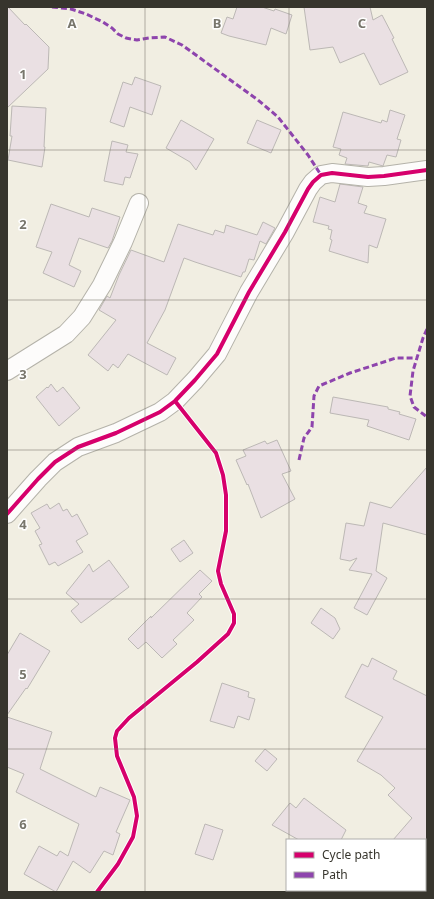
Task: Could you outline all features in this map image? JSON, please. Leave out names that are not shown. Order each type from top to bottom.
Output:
[{"type":"street","points":[[7,514],[55,462],[78,447],[116,433],[160,412],[176,401],[217,354],[249,292],[285,232],[308,189],[321,175],[332,173],[368,177],[427,171]]},
{"type":"street","points":[[7,371],[66,334],[82,317],[102,285],[139,202]]},
{"type":"building","points":[[7,7],[49,47],[48,69],[7,108]]},
{"type":"building","points":[[237,7],[262,7],[274,11],[275,9],[292,15],[286,34],[271,28],[266,45],[221,33],[227,17],[233,19]]},
{"type":"building","points":[[304,7],[370,7],[373,20],[382,15],[394,38],[392,39],[408,72],[380,85],[364,53],[340,63],[333,47],[310,50]]},
{"type":"building","points":[[135,77],[161,86],[152,115],[130,107],[124,127],[110,122],[123,82],[132,85]]},
{"type":"building","points":[[12,106],[46,108],[45,147],[42,167],[8,160],[12,136],[10,136]]},
{"type":"building","points":[[390,110],[405,115],[397,139],[401,140],[396,157],[387,155],[383,166],[369,162],[368,166],[345,164],[347,158],[339,155],[341,149],[333,147],[343,112],[381,123],[382,120],[387,122]]},
{"type":"building","points":[[181,120],[214,139],[196,170],[190,162],[166,148]]},
{"type":"building","points":[[257,120],[281,130],[271,153],[247,143]]},
{"type":"building","points":[[112,141],[128,145],[126,152],[138,154],[130,178],[125,177],[123,185],[104,181]]},
{"type":"building","points":[[340,184],[363,187],[358,203],[367,206],[364,213],[386,219],[377,248],[369,245],[368,263],[329,251],[332,240],[330,239],[332,230],[328,229],[329,226],[313,222],[320,197],[335,202]]},
{"type":"building","points":[[51,204],[89,217],[92,208],[120,217],[112,241],[108,248],[79,238],[69,265],[81,271],[74,287],[43,273],[52,252],[36,247]]},
{"type":"building","points":[[263,222],[275,228],[266,244],[260,241],[254,260],[249,259],[245,272],[243,272],[241,277],[184,258],[165,310],[147,343],[176,358],[167,375],[128,354],[118,368],[113,364],[108,371],[88,355],[116,320],[99,310],[107,296],[110,298],[131,250],[164,262],[178,224],[213,235],[215,230],[224,233],[226,225],[257,235]]},
{"type":"building","points":[[51,384],[57,392],[63,387],[80,408],[59,426],[36,397]]},
{"type":"building","points":[[333,397],[388,407],[388,409],[400,412],[399,414],[416,419],[409,440],[367,426],[369,420],[330,413]]},
{"type":"building","points":[[277,440],[291,471],[282,474],[295,499],[261,518],[248,484],[247,485],[236,460],[246,456],[243,450],[265,441],[267,444]]},
{"type":"building","points":[[427,467],[427,535],[383,523],[376,571],[387,578],[367,615],[354,608],[372,574],[349,570],[357,558],[350,561],[340,559],[346,523],[364,526],[370,502],[391,508]]},
{"type":"building","points":[[59,503],[63,511],[67,509],[72,517],[77,514],[88,534],[76,541],[83,552],[58,566],[55,562],[49,565],[39,545],[42,544],[35,531],[40,528],[31,513],[47,504],[50,509]]},
{"type":"building","points":[[184,540],[193,553],[180,562],[171,549]]},
{"type":"building","points":[[109,560],[129,587],[81,623],[71,611],[79,604],[66,593],[89,564],[93,572]]},
{"type":"building","points":[[200,570],[212,581],[199,594],[202,597],[187,613],[194,620],[173,640],[177,644],[162,658],[146,642],[138,649],[128,639]]},
{"type":"building","points":[[321,608],[335,618],[340,629],[333,639],[311,623]]},
{"type":"building","points":[[20,633],[50,651],[27,689],[26,688],[7,715],[7,655]]},
{"type":"building","points":[[372,658],[397,671],[393,679],[427,696],[427,840],[394,839],[412,818],[388,795],[395,788],[381,775],[357,761],[383,717],[345,697],[362,664],[368,667]]},
{"type":"building","points":[[222,683],[249,692],[248,697],[255,699],[249,720],[238,716],[234,728],[210,721]]},
{"type":"building","points":[[7,717],[52,732],[40,769],[96,797],[100,787],[130,800],[116,832],[120,834],[113,855],[104,851],[90,873],[73,861],[56,892],[24,874],[39,846],[57,856],[60,851],[68,856],[79,824],[16,792],[24,774],[7,767]]},
{"type":"building","points":[[265,749],[277,759],[267,771],[255,761]]},
{"type":"building","points":[[304,798],[346,830],[342,839],[297,839],[272,825],[290,803],[296,808]]},
{"type":"building","points":[[205,824],[223,830],[213,860],[195,854]]},
{"type":"marked path","points":[[52,7],[71,9],[86,14],[103,22],[118,34],[126,38],[137,40],[165,37],[182,45],[258,100],[278,117],[308,155],[321,175]]},
{"type":"marked path","points":[[427,329],[413,371],[410,396],[414,407],[427,417]]},
{"type":"marked path","points":[[299,460],[304,438],[312,427],[314,396],[319,386],[350,373],[396,358],[417,358]]},
{"type":"cycle path","points":[[7,514],[55,462],[78,447],[116,433],[160,412],[175,401],[195,380],[217,354],[249,292],[285,232],[308,189],[321,175],[332,173],[368,177],[427,170]]},
{"type":"cycle path","points":[[97,892],[118,864],[133,837],[137,816],[134,797],[117,756],[115,738],[117,731],[129,718],[197,662],[228,634],[234,623],[234,614],[221,584],[218,571],[226,531],[226,495],[223,475],[216,453],[175,401]]}]
